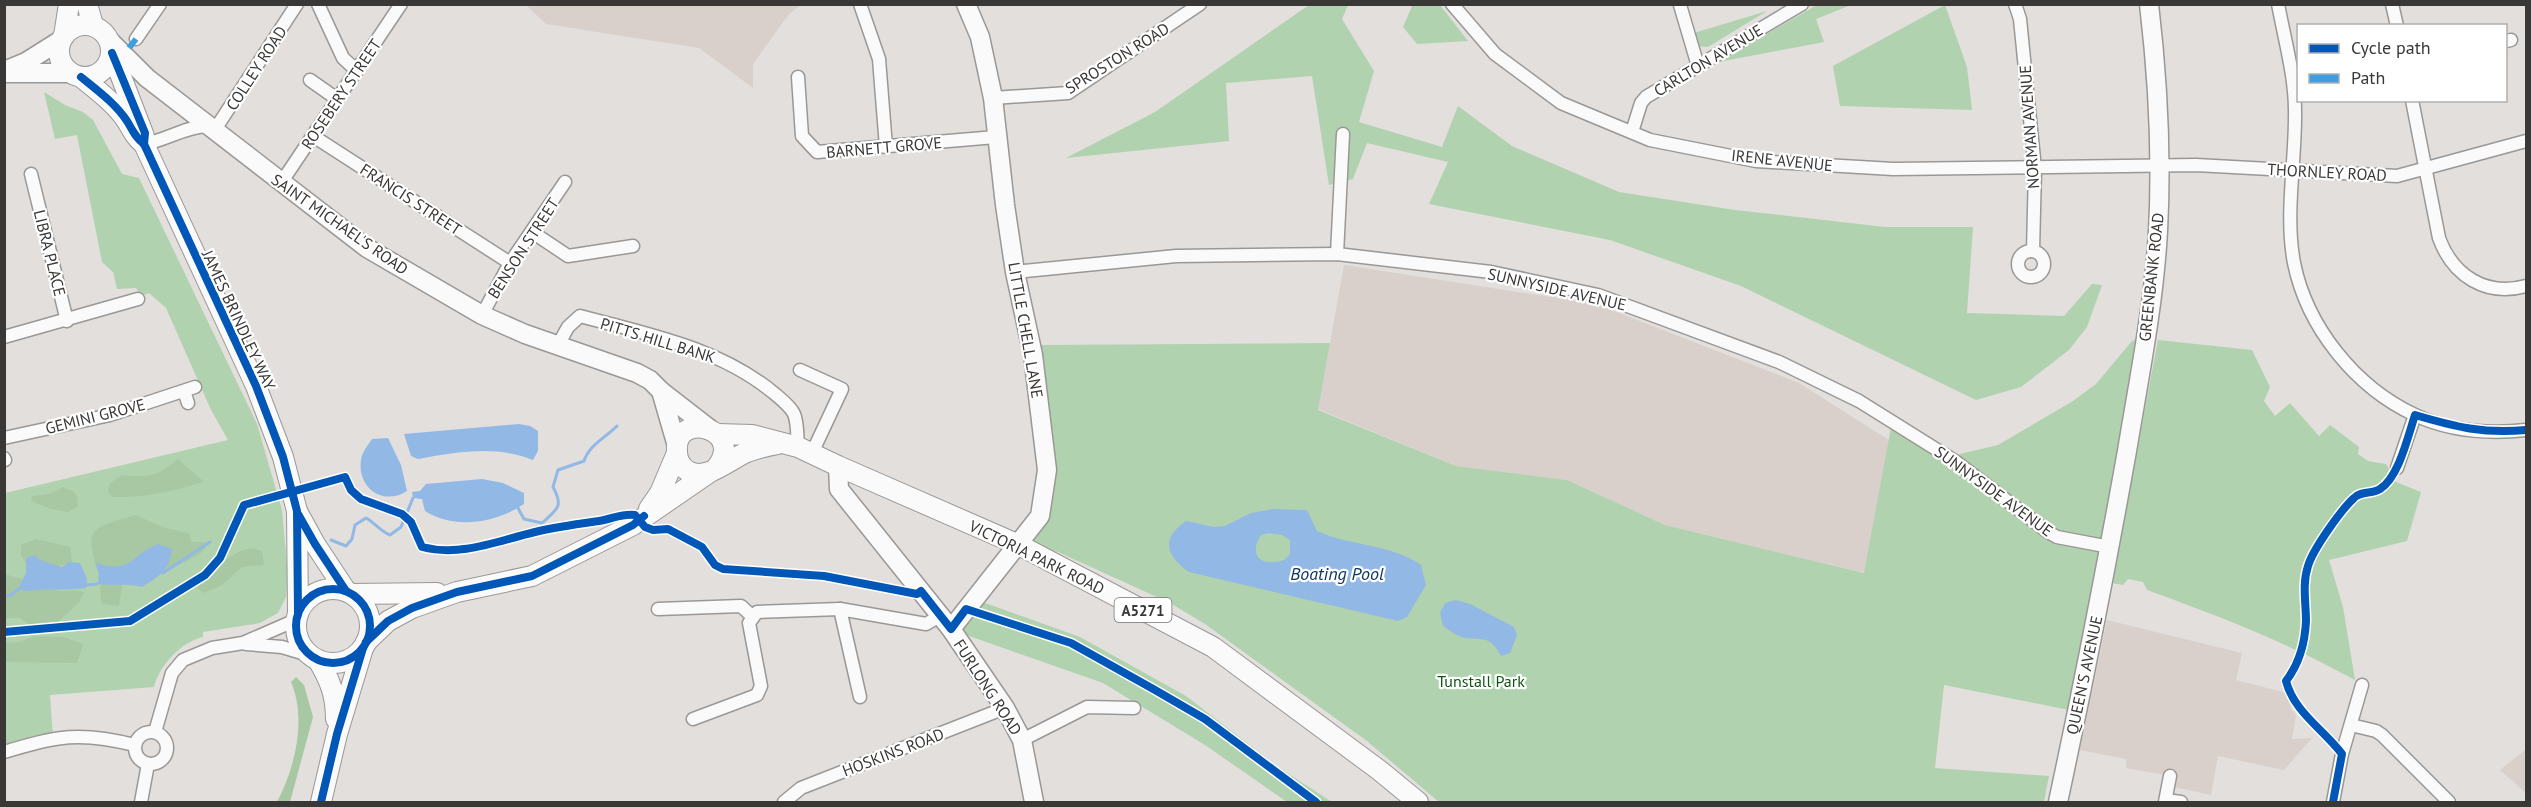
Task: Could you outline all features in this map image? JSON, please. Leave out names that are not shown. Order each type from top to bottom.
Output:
[{"type":"main road","points":[[62,38],[78,25],[93,25],[102,29],[111,47],[109,62],[103,70],[90,77],[76,75],[60,58],[62,38],[69,4]]},
{"type":"main road","points":[[87,4],[93,25]]},
{"type":"main road","name":"JAMES BRINDLEY WAY","points":[[111,47],[144,132],[144,144],[256,386],[283,456],[297,511],[297,617]]},
{"type":"main road","name":"JAMES BRINDLEY WAY","points":[[76,75],[111,102],[127,121],[135,137],[144,144]]},
{"type":"main road","points":[[644,516],[660,493],[680,438],[690,429],[696,427],[714,432],[724,449],[723,456],[713,470],[696,474],[682,466],[677,449]]},
{"type":"main road","name":"VICTORIA PARK ROAD","points":[[714,432],[752,435],[799,447],[1019,545],[1213,647],[1379,770],[1418,802]]},
{"type":"main road","points":[[315,658],[341,662],[354,656],[388,621],[412,608],[458,592],[532,576],[633,525],[713,470],[761,447],[799,447]]},
{"type":"main road","name":"JAMES BRINDLEY WAY","points":[[297,511],[315,544],[349,592]]},
{"type":"main road","points":[[337,734],[334,692],[315,658],[303,647],[297,635],[297,617],[302,605],[318,592],[331,588],[349,592],[458,592]]},
{"type":"main road","points":[[321,802],[337,734],[365,645],[370,620],[366,608],[349,592]]},
{"type":"street","points":[[136,39],[160,4]]},
{"type":"street","name":"COLLEY ROAD","points":[[210,129],[297,4]]},
{"type":"street","points":[[318,4],[343,58],[357,70]]},
{"type":"street","name":"ROSEBERY STREET","points":[[281,183],[402,4]]},
{"type":"street","points":[[860,4],[879,59],[886,147]]},
{"type":"street","name":"LITTLE CHELL LANE","points":[[945,622],[1019,545],[1040,516],[1047,470],[1033,355],[1015,272],[996,138],[993,98],[980,37],[966,4]]},
{"type":"street","name":"SPROSTON ROAD","points":[[993,98],[1068,93],[1200,4]]},
{"type":"street","name":"IRENE AVENUE","points":[[1452,4],[1496,54],[1561,103],[1650,140],[1756,161],[1893,169],[2035,169],[2160,165]]},
{"type":"street","name":"CARLTON AVENUE","points":[[1632,132],[1641,103],[1646,97],[1802,4]]},
{"type":"street","name":"NORMAN AVENUE","points":[[2014,4],[2019,19],[2035,169],[2034,251]]},
{"type":"street","name":"GREENBANK ROAD","points":[[2110,547],[2149,310],[2158,232],[2160,165],[2158,84],[2149,4]]},
{"type":"street","points":[[2278,4],[2294,86],[2293,171],[2289,219],[2294,261],[2302,294],[2339,355],[2360,378],[2415,415],[2464,430],[2502,432],[2526,430]]},
{"type":"street","points":[[2392,4],[2397,24]]},
{"type":"street","points":[[1679,5],[1698,66]]},
{"type":"street","points":[[4,72],[26,62],[62,38]]},
{"type":"street","name":"SAINT MICHAEL'S ROAD","points":[[111,47],[210,129],[368,248],[482,315],[637,373],[650,380],[661,392],[714,432]]},
{"type":"street","points":[[4,72],[76,75]]},
{"type":"street","name":"BARNETT GROVE","points":[[798,77],[802,136],[817,152],[996,138]]},
{"type":"street","points":[[310,80],[337,99]]},
{"type":"street","points":[[2412,102],[2439,238],[2454,266],[2466,278],[2481,286],[2512,290],[2526,286]]},
{"type":"street","points":[[144,144],[156,142],[183,129],[210,129]]},
{"type":"street","points":[[1337,254],[1343,134]]},
{"type":"street","name":"FRANCIS STREET","points":[[313,136],[510,263]]},
{"type":"street","name":"THORNLEY ROAD","points":[[2160,165],[2397,176],[2526,141]]},
{"type":"street","name":"LIBRA PLACE","points":[[29,182],[67,321]]},
{"type":"street","name":"BENSON STREET","points":[[482,315],[510,263],[565,182]]},
{"type":"street","points":[[532,232],[568,256],[633,246]]},
{"type":"street","name":"SUNNYSIDE AVENUE","points":[[1015,272],[1176,256],[1337,254],[1491,272],[1598,295],[1758,354],[1859,401],[1955,461],[2048,532],[2057,537],[2110,547]]},
{"type":"street","points":[[4,337],[138,299]]},
{"type":"street","name":"PITTS HILL BANK","points":[[558,345],[568,327],[580,316],[681,343],[719,358],[761,382],[782,400],[794,414],[799,447]]},
{"type":"street","points":[[799,447],[842,389],[800,370]]},
{"type":"street","points":[[661,392],[677,449]]},
{"type":"street","name":"GEMINI GROVE","points":[[4,438],[110,415],[189,394]]},
{"type":"street","points":[[2397,468],[2415,415]]},
{"type":"street","name":"FURLONG ROAD","points":[[838,466],[839,489],[945,622],[1005,708],[1022,740],[1034,802]]},
{"type":"street","name":"QUEEN'S AVENUE","points":[[2058,802],[2110,547]]},
{"type":"street","points":[[658,609],[741,606],[753,617]]},
{"type":"street","points":[[840,609],[860,697]]},
{"type":"street","points":[[693,719],[757,695],[760,686],[749,623],[757,612],[840,609],[926,624],[945,622]]},
{"type":"street","points":[[243,643],[297,617]]},
{"type":"street","points":[[155,732],[172,673],[183,660],[212,648],[243,643],[282,647],[315,658]]},
{"type":"street","points":[[2333,802],[2342,754],[2362,685]]},
{"type":"street","points":[[1022,740],[1087,707],[1134,708]]},
{"type":"street","name":"HOSKINS ROAD","points":[[784,802],[801,788],[1005,708]]},
{"type":"street","points":[[2351,725],[2376,731],[2382,735],[2449,802]]},
{"type":"street","points":[[155,732],[165,740],[166,751],[160,761],[148,764],[136,756],[135,745],[143,734],[155,732]]},
{"type":"street","points":[[4,752],[70,735],[135,745]]},
{"type":"street","points":[[141,802],[148,764]]},
{"type":"street","points":[[2170,776],[2165,801],[2181,802]]},
{"type":"shaded area","points":[[526,5],[801,5],[789,14],[753,64],[753,88],[699,48],[546,24]]},
{"type":"shaded area","points":[[1344,265],[1596,304],[1799,383],[1889,440],[1865,573],[1665,525],[1567,480],[1456,466],[1318,409]]},
{"type":"shaded area","points":[[2107,620],[2242,653],[2236,680],[2287,693],[2293,702],[2290,708],[2296,715],[2292,739],[2312,738],[2284,770],[2218,756],[2211,795],[2174,787],[2176,777],[2126,768],[2126,759],[2080,750]]},
{"type":"shaded area","points":[[2526,749],[2526,793],[2500,770]]},
{"type":"green space","points":[[1413,4],[1440,5],[1468,41],[1417,44],[1403,27]]},
{"type":"green space","points":[[1309,5],[1348,5],[1342,19],[1374,71],[1359,122],[1442,147],[1458,106],[1512,146],[1619,192],[1735,210],[1885,227],[1973,227],[1967,313],[2064,316],[2092,284],[2102,285],[2087,327],[2069,350],[2021,387],[1976,400],[1741,286],[1610,240],[1429,204],[1448,162],[1367,143],[1353,179],[1329,185],[1312,76],[1226,83],[1229,141],[1066,158],[1155,112]]},
{"type":"green space","points":[[1817,5],[1851,5],[1816,19],[1824,42],[1718,62]]},
{"type":"green space","points":[[1945,5],[1967,67],[1972,110],[1840,106],[1833,66]]},
{"type":"green space","points":[[1767,11],[1708,47],[1697,46],[1694,33]]},
{"type":"green space","points":[[44,92],[65,105],[83,112],[93,120],[122,174],[139,178],[257,424],[282,510],[288,577],[286,597],[278,613],[260,623],[203,632],[203,637],[187,644],[172,656],[161,671],[154,687],[50,695],[53,738],[5,751],[5,493],[228,440],[211,410],[166,308],[149,293],[141,296],[136,288],[117,289],[113,272],[102,262],[77,135],[55,139]]},
{"type":"green space","name":"Tunstall Park","points":[[2145,337],[2074,711],[1944,685],[1935,768],[2049,776],[2044,802],[1439,802],[1367,741],[1205,624],[1170,603],[1058,552],[1031,545],[1054,468],[1044,363],[1034,362],[1031,347],[1043,345],[1330,343],[1318,410],[1456,466],[1567,480],[1665,525],[1864,573],[1892,422],[1955,461],[1960,454],[1998,445],[2073,401],[2096,384],[2132,341]]},
{"type":"green space","points":[[2158,340],[2252,350],[2270,387],[2264,401],[2275,416],[2290,403],[2319,436],[2330,425],[2359,447],[2358,454],[2368,461],[2386,464],[2396,482],[2421,492],[2407,541],[2329,560],[2343,607],[2355,680],[2253,631],[2147,590],[2143,582],[2128,579],[2123,585],[2112,583]]},
{"type":"green space","points":[[178,459],[204,482],[148,495],[113,497],[108,493],[110,483],[122,475],[152,475]]},
{"type":"green space","points":[[63,487],[74,492],[78,499],[77,507],[68,512],[51,509],[31,501],[32,496],[49,494]]},
{"type":"green space","points":[[135,515],[163,527],[190,534],[191,542],[210,542],[200,554],[163,573],[142,555],[127,566],[112,568],[122,586],[119,606],[102,604],[92,537],[101,527]]},
{"type":"green space","points":[[36,539],[70,547],[72,562],[49,567],[26,563],[21,555],[21,545]]},
{"type":"green space","points":[[253,548],[262,551],[264,565],[242,567],[222,585],[204,593],[196,588],[228,558],[243,550]]},
{"type":"green space","points":[[5,574],[60,591],[84,592],[79,602],[57,623],[29,625],[20,618],[5,618]]},
{"type":"green space","points":[[974,599],[1080,637],[1186,696],[1278,767],[1332,802],[1287,802],[1205,745],[1103,683],[969,636],[955,634]]},
{"type":"green space","points":[[35,636],[63,637],[83,644],[77,663],[5,662],[5,643],[19,642]]},
{"type":"green space","points":[[296,677],[304,685],[313,717],[290,802],[277,802],[289,774],[297,743],[298,712],[291,682]]},
{"type":"water","points":[[519,424],[530,426],[538,431],[538,451],[533,460],[519,455],[490,451],[461,452],[418,459],[411,456],[404,434]]},
{"type":"water","points":[[388,438],[401,465],[407,491],[390,497],[374,492],[368,487],[361,470],[363,454],[372,439]]},
{"type":"water","points":[[482,479],[503,483],[524,493],[524,504],[513,511],[488,520],[462,522],[437,517],[425,511],[422,499],[413,498],[412,492],[420,491],[426,484]]},
{"type":"water","name":"Boating Pool","points":[[1273,509],[1307,510],[1317,531],[1397,553],[1421,565],[1426,585],[1407,617],[1398,621],[1189,572],[1171,553],[1170,540],[1178,527],[1186,521],[1214,527],[1225,526],[1251,513]],"holes":[[[1269,533],[1282,535],[1290,540],[1290,554],[1284,560],[1276,562],[1259,558],[1256,549],[1261,535]]]},
{"type":"water","points":[[158,544],[172,549],[169,562],[154,580],[142,587],[98,584],[99,573],[95,563],[108,566],[125,565]]},
{"type":"water","points":[[34,555],[42,561],[62,567],[69,562],[80,563],[87,579],[86,588],[24,591],[19,587],[26,573],[26,558]]},
{"type":"water","points":[[1456,600],[1470,604],[1514,627],[1517,635],[1510,653],[1501,656],[1490,642],[1462,637],[1443,626],[1440,613],[1445,603]]},
{"type":"waterway","points":[[518,508],[524,519],[542,523],[557,507],[558,499],[553,487],[558,470],[584,461],[593,446],[617,426]]},
{"type":"waterway","points":[[331,540],[346,546],[352,539],[355,525],[366,518],[390,535],[401,527],[413,498]]},
{"type":"waterway","points":[[163,573],[210,542]]},
{"type":"waterway","points":[[86,585],[97,584]]},
{"type":"waterway","points":[[4,596],[11,595],[20,588]]},
{"type":"marked path","points":[[129,48],[136,39]]},
{"type":"cycle path","points":[[112,53],[145,133],[144,144]]},
{"type":"cycle path","points":[[81,77],[117,109],[144,144],[256,386],[283,457],[297,511],[298,614]]},
{"type":"cycle path","points":[[2333,802],[2342,754],[2295,702],[2286,681],[2298,660],[2304,637],[2305,580],[2315,550],[2342,511],[2354,498],[2360,494],[2374,492],[2387,483],[2398,466],[2415,415],[2470,428],[2496,431],[2526,430]]},
{"type":"cycle path","points":[[4,632],[130,621],[205,575],[220,558],[244,505],[345,477],[351,490],[361,499],[402,514],[411,522],[422,547],[436,550],[465,549],[535,532],[622,515],[635,515],[645,527],[653,530],[668,529],[702,547],[715,565],[723,569],[824,576],[917,594],[921,591],[951,629],[966,609],[1071,643],[1205,719],[1316,802]]},
{"type":"cycle path","points":[[298,514],[346,591]]},
{"type":"cycle path","points":[[366,642],[388,621],[412,608],[457,592],[532,576],[633,525],[644,516]]},
{"type":"cycle path","points":[[333,589],[354,595],[364,605],[370,626],[364,647],[354,657],[333,663],[312,657],[302,647],[296,626],[302,605],[312,595],[333,589]]},
{"type":"cycle path","points":[[321,802],[337,734],[363,648]]}]
